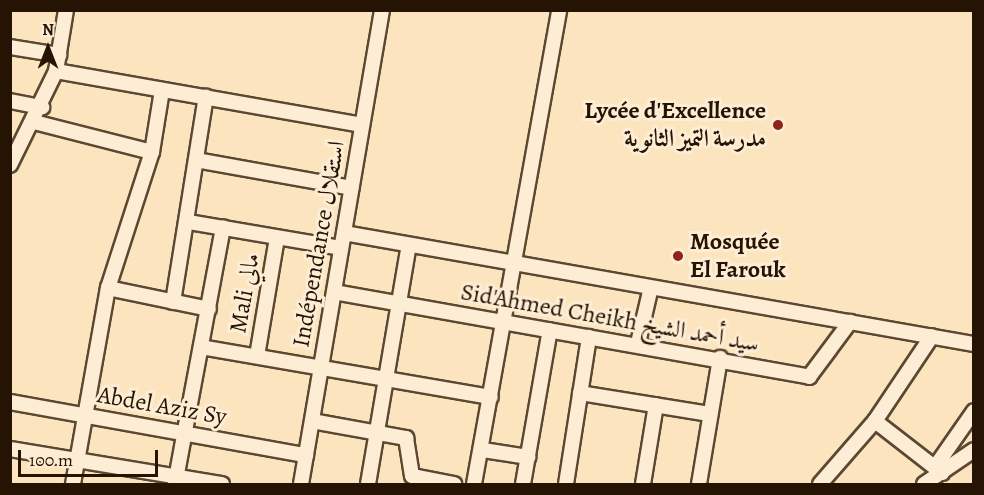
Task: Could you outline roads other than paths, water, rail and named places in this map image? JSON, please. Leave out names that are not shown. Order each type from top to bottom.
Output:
[{"type":"street","points":[[12,159],[42,107],[56,70],[66,10]]},
{"type":"street","name":"Indépendance استقلال","points":[[301,484],[382,10]]},
{"type":"street","points":[[474,484],[483,450],[560,10]]},
{"type":"street","points":[[10,47],[59,55]]},
{"type":"street","points":[[56,70],[362,124]]},
{"type":"street","points":[[73,484],[108,288],[152,152],[162,90]]},
{"type":"street","points":[[173,302],[189,222],[206,98]]},
{"type":"street","points":[[10,101],[42,107]]},
{"type":"street","points":[[34,122],[152,152]]},
{"type":"street","points":[[196,160],[351,188]]},
{"type":"street","points":[[189,222],[341,249]]},
{"type":"street","points":[[175,481],[223,227]]},
{"type":"street","points":[[344,233],[974,344]]},
{"type":"street","name":"Mali مالي","points":[[257,356],[278,238]]},
{"type":"street","points":[[368,484],[385,376],[410,245]]},
{"type":"street","points":[[638,344],[651,287]]},
{"type":"street","points":[[108,288],[208,309]]},
{"type":"street","name":"Sid'Ahmed Cheikh سيد أحمد الشيخ","points":[[334,292],[720,358],[809,377],[850,322]]},
{"type":"street","points":[[523,484],[550,330]]},
{"type":"street","points":[[826,482],[875,421],[932,336]]},
{"type":"street","points":[[566,484],[589,337]]},
{"type":"street","points":[[201,347],[385,376],[491,397]]},
{"type":"street","points":[[699,484],[720,358]]},
{"type":"street","points":[[580,393],[710,414]]},
{"type":"street","name":"Abdel Aziz Sy","points":[[10,402],[184,431],[306,455]]},
{"type":"street","points":[[643,484],[656,405]]},
{"type":"street","points":[[924,484],[938,470],[974,411]]},
{"type":"street","points":[[312,421],[376,432],[410,441],[412,476],[454,484]]},
{"type":"street","points":[[875,421],[938,470]]},
{"type":"street","points":[[10,449],[175,481],[222,484]]},
{"type":"street","points":[[483,450],[528,457]]},
{"type":"street","points":[[938,470],[974,450]]},
{"type":"place","name":"Lycée d'Excellence مدرسة التميز الثانوية","points":[[778,125]]},
{"type":"place","name":"Mosquée El Farouk","points":[[678,256]]}]
